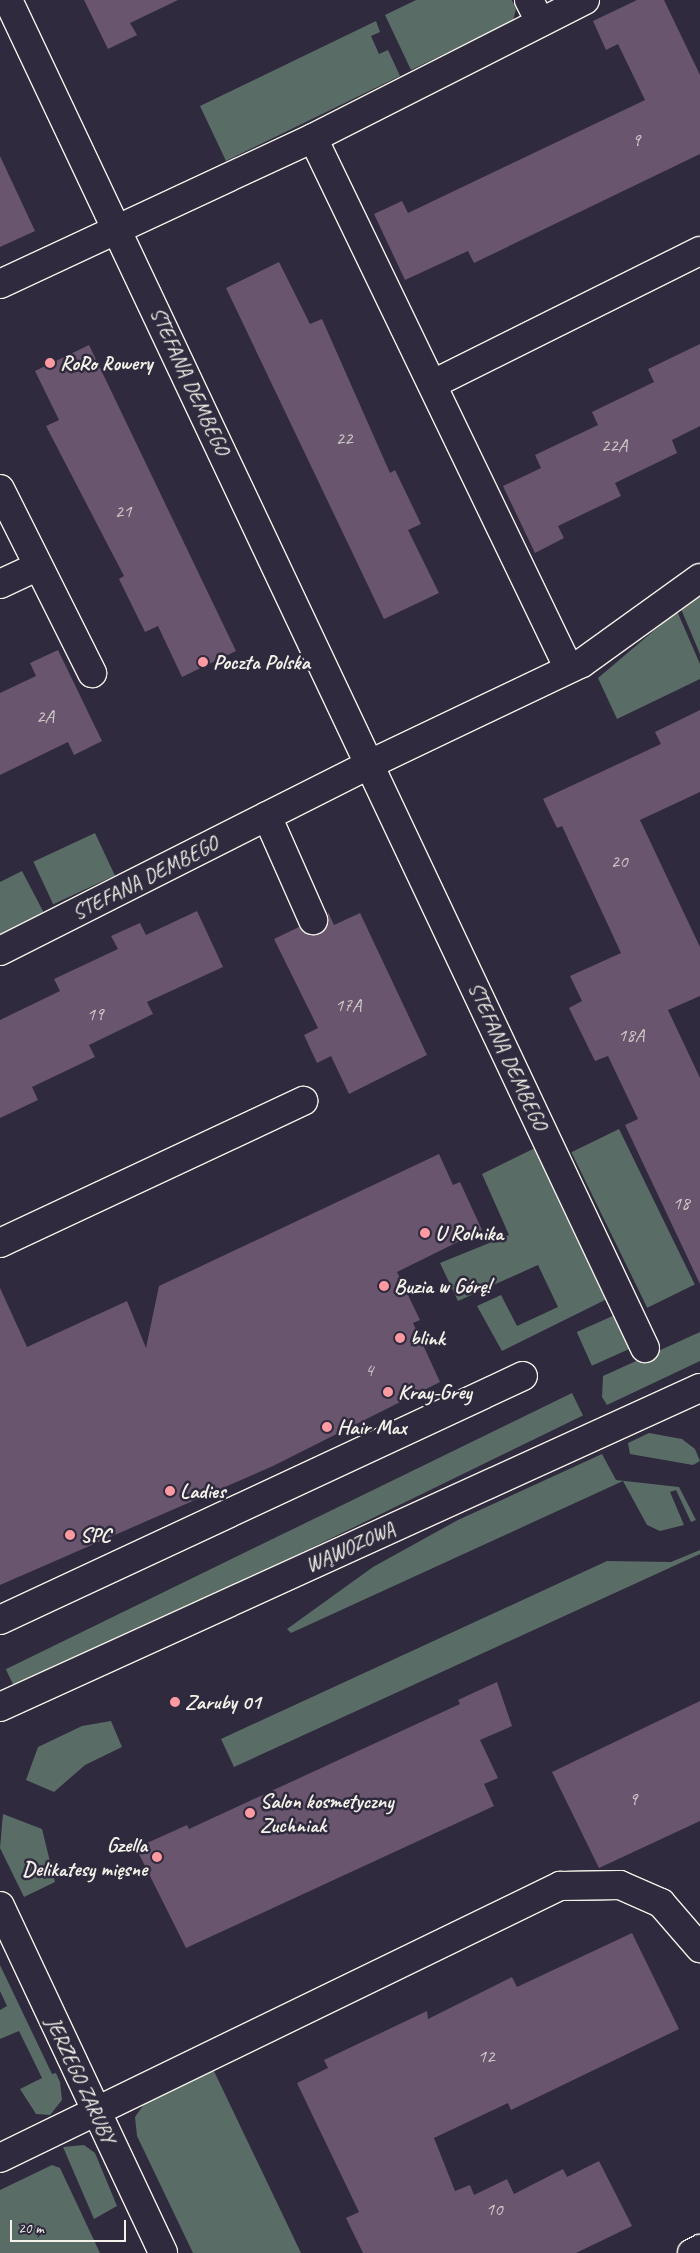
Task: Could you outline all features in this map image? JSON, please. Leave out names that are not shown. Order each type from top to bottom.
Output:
[{"type":"street","name":"STEFANA DEMBEGO","points":[[8,0],[119,231],[645,1348]]},
{"type":"street","points":[[0,284],[119,231],[313,138],[535,11],[585,0]]},
{"type":"street","points":[[313,138],[569,669]]},
{"type":"street","points":[[433,384],[700,251]]},
{"type":"street","points":[[0,489],[36,567],[92,673]]},
{"type":"street","points":[[0,584],[36,567]]},
{"type":"street","name":"STEFANA DEMBEGO","points":[[0,951],[370,764],[569,669],[653,616],[700,578]]},
{"type":"street","points":[[267,816],[312,920]]},
{"type":"street","points":[[0,1244],[302,1101]]},
{"type":"street","points":[[0,1620],[523,1376]]},
{"type":"street","name":"WĄWOZOWA","points":[[0,1707],[698,1393]]},
{"type":"street","points":[[0,2158],[560,1886],[620,1885],[661,1903],[700,1948]]},
{"type":"street","name":"JERZEGO ZARUBY","points":[[0,1906],[163,2253]]},
{"type":"street","points":[[692,2253],[700,2249]]},
{"type":"green space","points":[[416,0],[512,0],[516,9],[513,21],[411,70],[385,15]]},
{"type":"green space","points":[[376,21],[380,32],[371,36],[379,54],[388,50],[400,76],[226,161],[200,106]]},
{"type":"green space","points":[[700,594],[700,654],[681,609]]},
{"type":"green space","points":[[677,611],[700,664],[700,679],[617,719],[598,678]]},
{"type":"green space","points":[[95,833],[115,876],[53,904],[33,862]]},
{"type":"green space","points":[[22,871],[44,913],[0,935],[0,882]]},
{"type":"green space","points":[[619,1129],[695,1284],[647,1308],[571,1152]]},
{"type":"green space","points":[[537,1147],[607,1299],[502,1351],[477,1306],[501,1295],[517,1326],[558,1307],[538,1265],[458,1301],[440,1263],[509,1235],[482,1174]]},
{"type":"green space","points":[[617,1314],[632,1348],[592,1366],[577,1332]]},
{"type":"green space","points":[[700,1332],[700,1361],[607,1405],[602,1397],[603,1376]]},
{"type":"green space","points":[[572,1393],[583,1415],[17,1692],[6,1669]]},
{"type":"green space","points":[[649,1433],[682,1439],[695,1449],[700,1461],[693,1465],[630,1454],[628,1443]]},
{"type":"green space","points":[[602,1454],[616,1480],[679,1487],[696,1520],[691,1522],[676,1490],[670,1492],[684,1525],[660,1531],[647,1525],[623,1481],[291,1633],[287,1629],[373,1567],[458,1520]]},
{"type":"green space","points":[[700,1550],[700,1554],[234,1767],[221,1739],[607,1561],[671,1562]]},
{"type":"green space","points":[[111,1721],[122,1747],[85,1765],[54,1792],[26,1780],[38,1747],[82,1726]]},
{"type":"green space","points":[[3,1814],[42,1829],[55,1882],[24,1897],[0,1848]]},
{"type":"green space","points":[[0,1965],[52,2074],[56,2073],[60,2082],[62,2100],[50,2115],[36,2114],[20,2089],[42,2078],[19,2031],[0,2039],[0,2010],[7,2006],[0,1991]]},
{"type":"green space","points":[[212,2067],[301,2253],[193,2253],[137,2136],[135,2117],[147,2100]]},
{"type":"green space","points":[[84,2145],[95,2153],[117,2206],[94,2219],[63,2147]]},
{"type":"green space","points":[[52,2165],[60,2168],[100,2253],[0,2253],[0,2190]]},
{"type":"building","points":[[84,0],[178,0],[130,23],[137,35],[108,49]]},
{"type":"building","points":[[637,0],[664,0],[700,75],[700,154],[474,263],[468,251],[405,280],[374,214],[402,201],[408,213],[645,100],[618,44],[606,50],[593,21]]},
{"type":"building","points":[[0,156],[35,231],[0,247]]},
{"type":"building","points":[[279,262],[310,324],[322,319],[390,473],[395,470],[421,524],[408,530],[439,593],[384,619],[226,288]]},
{"type":"building","points":[[700,344],[700,426],[672,440],[677,453],[615,483],[621,496],[558,526],[564,538],[535,553],[503,486],[541,468],[535,455],[598,425],[592,412],[654,382],[648,369]]},
{"type":"building","points":[[89,345],[236,651],[182,677],[158,626],[145,632],[119,579],[124,576],[46,426],[59,420],[35,371]]},
{"type":"building","points":[[58,650],[102,741],[74,755],[68,742],[0,775],[0,693],[36,676],[30,663]]},
{"type":"building","points":[[700,710],[700,792],[640,820],[700,947],[700,996],[668,1010],[700,1078],[700,1284],[625,1125],[638,1119],[608,1056],[595,1061],[569,1008],[582,1001],[570,976],[621,953],[562,826],[557,828],[543,799],[661,744],[655,732]]},
{"type":"building","points":[[197,911],[223,967],[147,1002],[153,1014],[89,1045],[95,1057],[32,1087],[38,1100],[0,1118],[0,1020],[60,991],[54,979],[118,949],[111,936],[140,923],[146,935]]},
{"type":"building","points":[[328,912],[334,925],[360,913],[427,1055],[349,1094],[331,1056],[317,1063],[304,1035],[318,1028],[274,939],[299,927],[311,935],[320,934],[328,922]]},
{"type":"building","points":[[439,1154],[453,1185],[460,1182],[482,1230],[397,1272],[420,1320],[413,1323],[440,1382],[273,1466],[0,1585],[0,1288],[27,1347],[127,1301],[146,1348],[159,1286]]},
{"type":"building","points":[[497,1682],[512,1726],[480,1740],[498,1778],[484,1784],[494,1806],[186,1948],[136,1848],[187,1825],[189,1829],[460,1704],[458,1700]]},
{"type":"building","points":[[700,1701],[700,1821],[599,1868],[552,1772]]},
{"type":"building","points":[[632,1933],[679,2029],[511,2110],[508,2103],[434,2138],[455,2191],[470,2185],[474,2195],[507,2179],[514,2194],[563,2169],[567,2177],[599,2161],[632,2226],[576,2253],[363,2253],[346,2218],[359,2212],[297,2083],[328,2068],[324,2060],[427,2011],[428,2019],[512,1977],[517,1987]]},
{"type":"place","name":"RoRo Rowery","points":[[50,363]]},
{"type":"place","name":"Poczta Polska","points":[[203,662]]},
{"type":"place","name":"U Rolnika","points":[[425,1233]]},
{"type":"place","name":"Buzia w Górę!","points":[[384,1286]]},
{"type":"place","name":"blink","points":[[400,1338]]},
{"type":"place","name":"Kray-Grey","points":[[388,1392]]},
{"type":"place","name":"Hair Max","points":[[327,1427]]},
{"type":"place","name":"Ladies","points":[[170,1491]]},
{"type":"place","name":"SPC","points":[[70,1535]]},
{"type":"place","name":"Zaruby 01","points":[[175,1702]]},
{"type":"place","name":"Salon kosmetyczny Zuchniak","points":[[250,1813]]},
{"type":"place","name":"Gzella Delikatesy mięsne","points":[[157,1857]]}]
